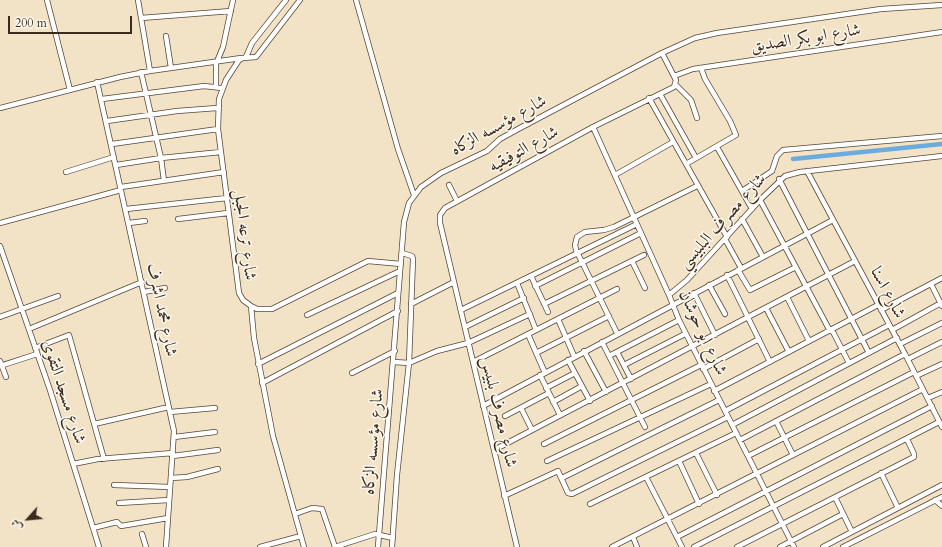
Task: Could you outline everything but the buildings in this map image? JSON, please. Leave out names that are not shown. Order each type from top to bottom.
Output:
[{"type":"street","points":[[47,0],[70,90]]},
{"type":"street","points":[[138,0],[150,71]]},
{"type":"street","points":[[216,87],[216,62],[223,47],[233,0]]},
{"type":"street","name":"شارع ترعه الجبل","points":[[251,306],[243,300],[239,293],[218,129],[217,108],[222,88],[252,43],[286,0]]},
{"type":"street","name":"شارع ترعه الجبل","points":[[243,58],[256,57],[300,0]]},
{"type":"street","points":[[356,0],[398,149],[414,195]]},
{"type":"street","name":"شارع مؤسسه الزكاه","points":[[378,547],[395,351],[398,293],[406,212],[414,195],[429,180],[488,151],[504,137],[662,53],[695,38],[717,33],[881,9],[942,5]]},
{"type":"street","points":[[141,18],[231,11]]},
{"type":"street","name":"شارع ابو بكر الصديق","points":[[674,76],[693,69],[942,32]]},
{"type":"street","points":[[166,36],[171,68]]},
{"type":"street","points":[[662,53],[674,76],[676,85],[691,100],[697,118]]},
{"type":"street","points":[[0,108],[141,72],[243,58]]},
{"type":"street","points":[[686,164],[735,137],[736,132],[705,79],[701,68]]},
{"type":"street","points":[[141,72],[161,158],[164,181]]},
{"type":"street","name":"شارع محمد اشرف","points":[[98,82],[170,410],[174,437],[166,547]]},
{"type":"street","name":"شارع التوفيقيه","points":[[454,282],[440,219],[442,211],[649,98],[672,89],[676,85]]},
{"type":"street","points":[[102,99],[146,93],[216,87],[222,88]]},
{"type":"street","points":[[660,94],[696,158]]},
{"type":"street","points":[[649,98],[726,238],[750,290],[796,267]]},
{"type":"street","points":[[107,121],[217,108]]},
{"type":"street","name":"شارع ابو حوشان","points":[[593,128],[669,295],[678,320],[794,547]]},
{"type":"street","points":[[112,144],[218,129]]},
{"type":"street","name":"شارع مصرف البلبيسي","points":[[742,191],[772,171],[777,156],[784,150],[942,136]]},
{"type":"street","points":[[615,175],[674,142]]},
{"type":"street","points":[[717,147],[752,209]]},
{"type":"street","points":[[116,165],[161,158],[221,152]]},
{"type":"street","points":[[66,172],[114,156]]},
{"type":"street","name":"شارع مصرف البلبيسي","points":[[669,295],[683,284],[779,179],[792,174],[807,171],[942,156]]},
{"type":"street","name":"شارع اسنا","points":[[807,171],[940,419],[942,427]]},
{"type":"street","points":[[0,223],[121,188],[224,172]]},
{"type":"street","points":[[779,179],[869,353]]},
{"type":"street","points":[[450,185],[458,201]]},
{"type":"street","points":[[617,333],[582,262],[575,241],[580,233],[610,229],[697,186]]},
{"type":"street","points":[[126,209],[227,198]]},
{"type":"street","points":[[760,200],[806,287],[849,363]]},
{"type":"street","points":[[178,219],[228,213]]},
{"type":"street","points":[[742,219],[763,257]]},
{"type":"street","points":[[483,406],[617,333],[667,309],[672,304],[833,220]]},
{"type":"street","points":[[129,223],[145,221]]},
{"type":"street","points":[[460,310],[637,224]]},
{"type":"street","points":[[535,286],[641,233]]},
{"type":"street","name":"شارع مسجد التقوى","points":[[0,246],[29,329],[99,547]]},
{"type":"street","points":[[544,304],[644,254]]},
{"type":"street","points":[[392,547],[397,475],[409,363],[413,259],[412,256],[402,255]]},
{"type":"street","points":[[251,306],[257,309],[272,309],[368,261],[401,264]]},
{"type":"street","points":[[632,261],[645,288]]},
{"type":"street","points":[[494,450],[855,262]]},
{"type":"street","points":[[306,315],[400,271]]},
{"type":"street","points":[[530,276],[548,312]]},
{"type":"street","points":[[727,276],[770,362]]},
{"type":"street","points":[[881,310],[942,278]]},
{"type":"street","points":[[29,329],[142,282]]},
{"type":"street","points":[[411,304],[454,282]]},
{"type":"street","name":"شارع مصرف بلبيس","points":[[454,282],[504,496],[518,547]]},
{"type":"street","points":[[517,282],[536,330]]},
{"type":"street","points":[[892,330],[941,304],[931,284]]},
{"type":"street","points":[[710,285],[725,314]]},
{"type":"street","points":[[144,292],[165,288]]},
{"type":"street","points":[[473,362],[617,289]]},
{"type":"street","points":[[258,364],[398,293]]},
{"type":"street","points":[[694,293],[715,335]]},
{"type":"street","points":[[0,317],[58,296]]},
{"type":"street","points":[[787,297],[809,341]]},
{"type":"street","points":[[465,327],[524,298]]},
{"type":"street","points":[[714,391],[878,305]]},
{"type":"street","points":[[251,306],[258,364],[279,463],[304,547]]},
{"type":"street","points":[[766,308],[789,352]]},
{"type":"street","points":[[262,383],[398,311]]},
{"type":"street","points":[[394,362],[409,363],[437,351],[468,343],[530,314]]},
{"type":"street","points":[[536,353],[609,316]]},
{"type":"street","points":[[558,319],[574,356]]},
{"type":"street","points":[[609,356],[678,320]]},
{"type":"street","points":[[900,344],[942,323]]},
{"type":"street","points":[[725,411],[889,325]]},
{"type":"street","points":[[528,334],[536,353],[548,391],[560,416]]},
{"type":"street","points":[[624,365],[685,334]]},
{"type":"street","points":[[35,348],[69,335],[104,459]]},
{"type":"street","points":[[732,425],[897,338]]},
{"type":"street","points":[[544,444],[631,400],[759,340]]},
{"type":"street","points":[[602,342],[645,427]]},
{"type":"street","points":[[908,359],[942,342]]},
{"type":"street","points":[[352,373],[395,351]]},
{"type":"street","points":[[584,351],[606,392]]},
{"type":"street","points":[[617,352],[631,379]]},
{"type":"street","points":[[6,377],[1,364],[37,354]]},
{"type":"street","points":[[740,440],[905,354]]},
{"type":"street","points":[[568,360],[590,401]]},
{"type":"street","points":[[748,456],[915,374],[942,364]]},
{"type":"street","points":[[505,416],[522,408],[576,373]]},
{"type":"street","points":[[547,461],[711,384]]},
{"type":"street","points":[[553,402],[582,386]]},
{"type":"street","points":[[612,547],[619,545],[923,389]]},
{"type":"street","points":[[928,398],[942,392]]},
{"type":"street","points":[[562,478],[719,400]]},
{"type":"street","points":[[677,537],[932,406]]},
{"type":"street","points":[[94,424],[170,410],[215,408]]},
{"type":"street","points":[[522,408],[532,430]]},
{"type":"street","points":[[504,496],[557,471],[562,478],[568,493],[572,494],[728,417]]},
{"type":"street","points":[[694,547],[907,438],[940,419]]},
{"type":"street","points":[[776,421],[793,456]]},
{"type":"street","points":[[174,437],[215,432]]},
{"type":"street","points":[[590,504],[736,433]]},
{"type":"street","points":[[738,547],[914,457],[907,438]]},
{"type":"street","points":[[73,464],[104,459],[173,455],[218,450]]},
{"type":"street","points":[[696,453],[717,495]]},
{"type":"street","points":[[679,461],[699,504]]},
{"type":"street","points":[[171,478],[187,477],[218,469]]},
{"type":"street","points":[[881,473],[898,508]]},
{"type":"street","points":[[646,477],[682,547]]},
{"type":"street","points":[[114,485],[170,487]]},
{"type":"street","points":[[823,547],[942,485]]},
{"type":"street","points":[[835,497],[852,532]]},
{"type":"street","points":[[843,547],[942,497]]},
{"type":"street","points":[[119,503],[170,500]]},
{"type":"street","points":[[936,500],[942,506]]},
{"type":"street","points":[[295,514],[312,508],[321,508],[324,512],[335,547],[371,535],[379,534],[393,538]]},
{"type":"street","points":[[780,547],[843,514]]},
{"type":"street","points":[[93,528],[117,522],[121,526],[168,518]]},
{"type":"street","points":[[142,534],[146,547]]},
{"type":"street","points":[[263,547],[301,536]]},
{"type":"street","points":[[633,537],[637,547]]},
{"type":"waterway","points":[[793,159],[942,144]]}]
